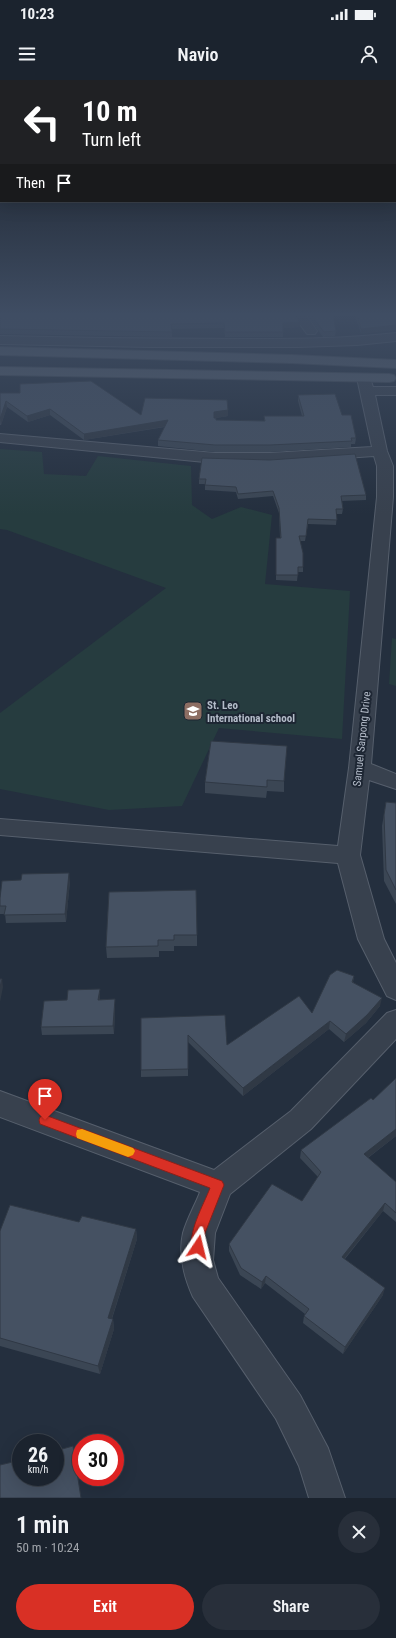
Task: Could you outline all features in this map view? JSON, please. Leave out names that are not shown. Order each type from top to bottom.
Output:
[{"type":"main road","points":[[286,381],[365,384],[380,381]]},
{"type":"street","points":[[365,384],[396,391]]},
{"type":"street","name":"Samuel Sarpong Drive","points":[[365,384],[380,450],[389,481],[360,768],[348,855],[371,939],[396,989]]},
{"type":"street","points":[[0,438],[242,459],[380,450]]},
{"type":"street","points":[[360,768],[396,782]]},
{"type":"street","points":[[0,827],[348,855]]},
{"type":"street","points":[[327,1498],[315,1461],[288,1407],[204,1286],[197,1260],[198,1233],[218,1185],[301,1120],[396,1021]]},
{"type":"street","points":[[0,1104],[218,1185]]},
{"type":"green space","points":[[0,449],[42,452],[44,474],[86,476],[98,456],[191,466],[192,505],[212,519],[241,507],[272,515],[265,584],[350,591],[342,739],[219,728],[182,806],[109,810],[0,789],[0,713],[166,588],[7,530],[0,529]]},
{"type":"green space","points":[[392,638],[396,639],[396,686],[389,684]]},
{"type":"building","points":[[91,381],[141,415],[145,398],[227,400],[228,410],[214,412],[214,418],[216,418],[216,420],[265,421],[264,416],[304,416],[298,395],[335,394],[342,415],[351,415],[356,438],[351,438],[352,441],[270,445],[215,445],[158,440],[168,420],[84,434],[50,409],[27,416],[6,401],[0,419],[0,393],[20,393],[20,384]]},
{"type":"building","points":[[355,454],[366,495],[341,496],[343,509],[336,509],[337,520],[308,519],[306,536],[299,536],[303,553],[303,567],[298,567],[298,575],[276,575],[276,538],[281,538],[279,508],[273,491],[238,494],[236,487],[205,485],[206,479],[199,479],[202,458],[270,460]]},
{"type":"building","points":[[211,741],[287,746],[284,781],[267,780],[267,787],[205,782]]},
{"type":"building","points":[[386,802],[396,803],[396,890],[386,870],[384,815]]},
{"type":"building","points":[[69,873],[65,914],[4,915],[6,906],[0,906],[2,881],[21,880],[22,874]]},
{"type":"building","points":[[196,890],[197,935],[174,935],[174,940],[158,940],[158,946],[106,947],[109,892]]},
{"type":"building","points":[[337,970],[354,976],[352,982],[382,998],[367,1015],[346,1034],[330,1021],[243,1088],[188,1035],[188,1069],[141,1070],[141,1018],[225,1015],[227,1045],[299,996],[312,1013],[330,975]]},
{"type":"building","points":[[100,989],[98,1000],[115,999],[113,1026],[41,1027],[44,1001],[67,1000],[68,990]]},
{"type":"building","points":[[396,1078],[396,1129],[364,1154],[396,1182],[396,1213],[385,1203],[342,1257],[385,1288],[345,1347],[304,1316],[309,1309],[266,1276],[262,1282],[241,1268],[229,1244],[272,1184],[302,1201],[321,1172],[301,1150],[371,1098],[373,1100]]},
{"type":"building","points":[[10,1205],[79,1222],[82,1216],[136,1229],[108,1318],[113,1319],[98,1366],[0,1338],[0,1231]]},
{"type":"building","points":[[72,1446],[72,1486],[79,1486],[81,1498],[0,1498],[0,1465],[12,1462],[12,1486],[64,1486],[64,1448]]},
{"type":"slow traffic","points":[[82,1134],[128,1151]]},
{"type":"place","name":"St. Leo International school","points":[[193,711]]},
{"type":"route","points":[[45,1120],[218,1185],[198,1233],[198,1247]]}]
